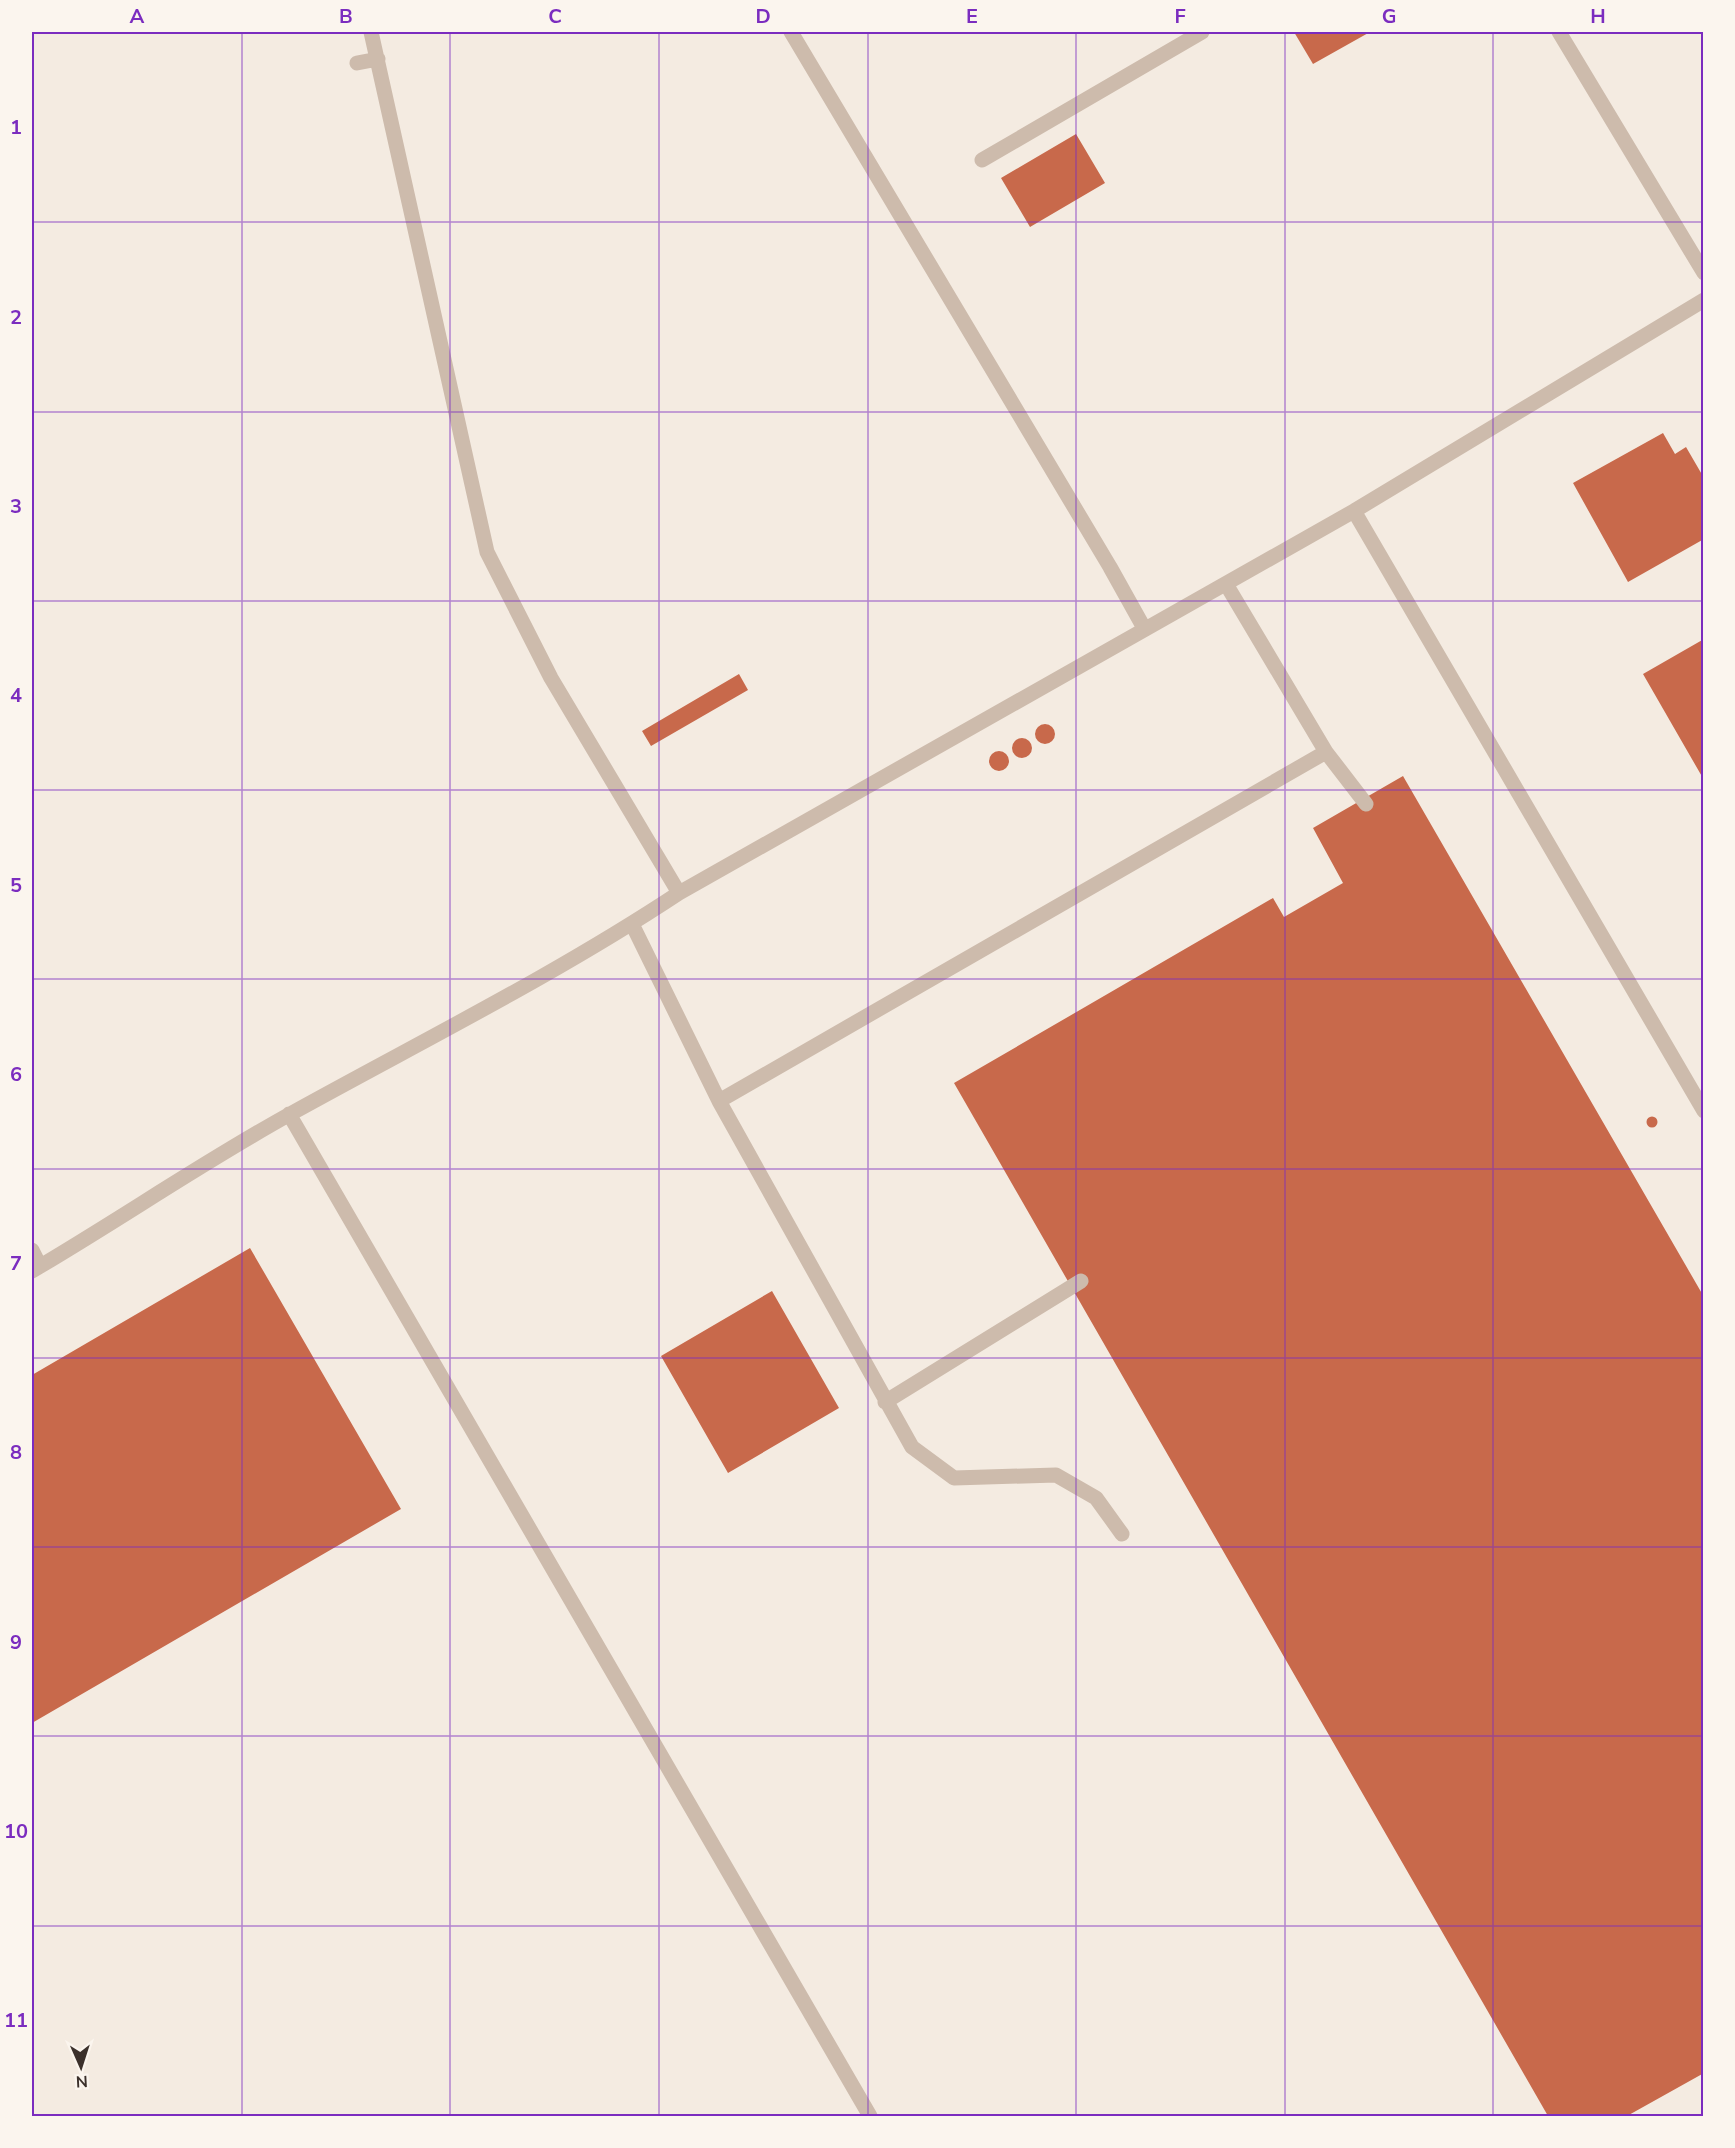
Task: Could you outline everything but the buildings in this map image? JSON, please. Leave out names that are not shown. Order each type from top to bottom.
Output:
[{"type":"lane","points":[[371,32],[487,552],[552,678],[679,893]]},
{"type":"lane","points":[[791,32],[1110,567],[1144,628]]},
{"type":"lane","points":[[982,160],[1202,32]]},
{"type":"lane","points":[[1562,32],[1704,273]]},
{"type":"lane","points":[[357,63],[378,59]]},
{"type":"lane","points":[[32,1250],[36,1268],[289,1114],[489,1007],[632,924],[679,893],[1144,628],[1227,584],[1704,300]]},
{"type":"lane","points":[[1354,510],[1704,1111]]},
{"type":"lane","points":[[1227,584],[1326,752],[1366,804]]},
{"type":"lane","points":[[719,1101],[1326,752]]},
{"type":"lane","points":[[632,924],[719,1101],[912,1447],[954,1478],[1056,1475],[1096,1498],[1122,1534]]},
{"type":"lane","points":[[289,1114],[870,2116]]},
{"type":"lane","points":[[885,1402],[1081,1281]]}]
